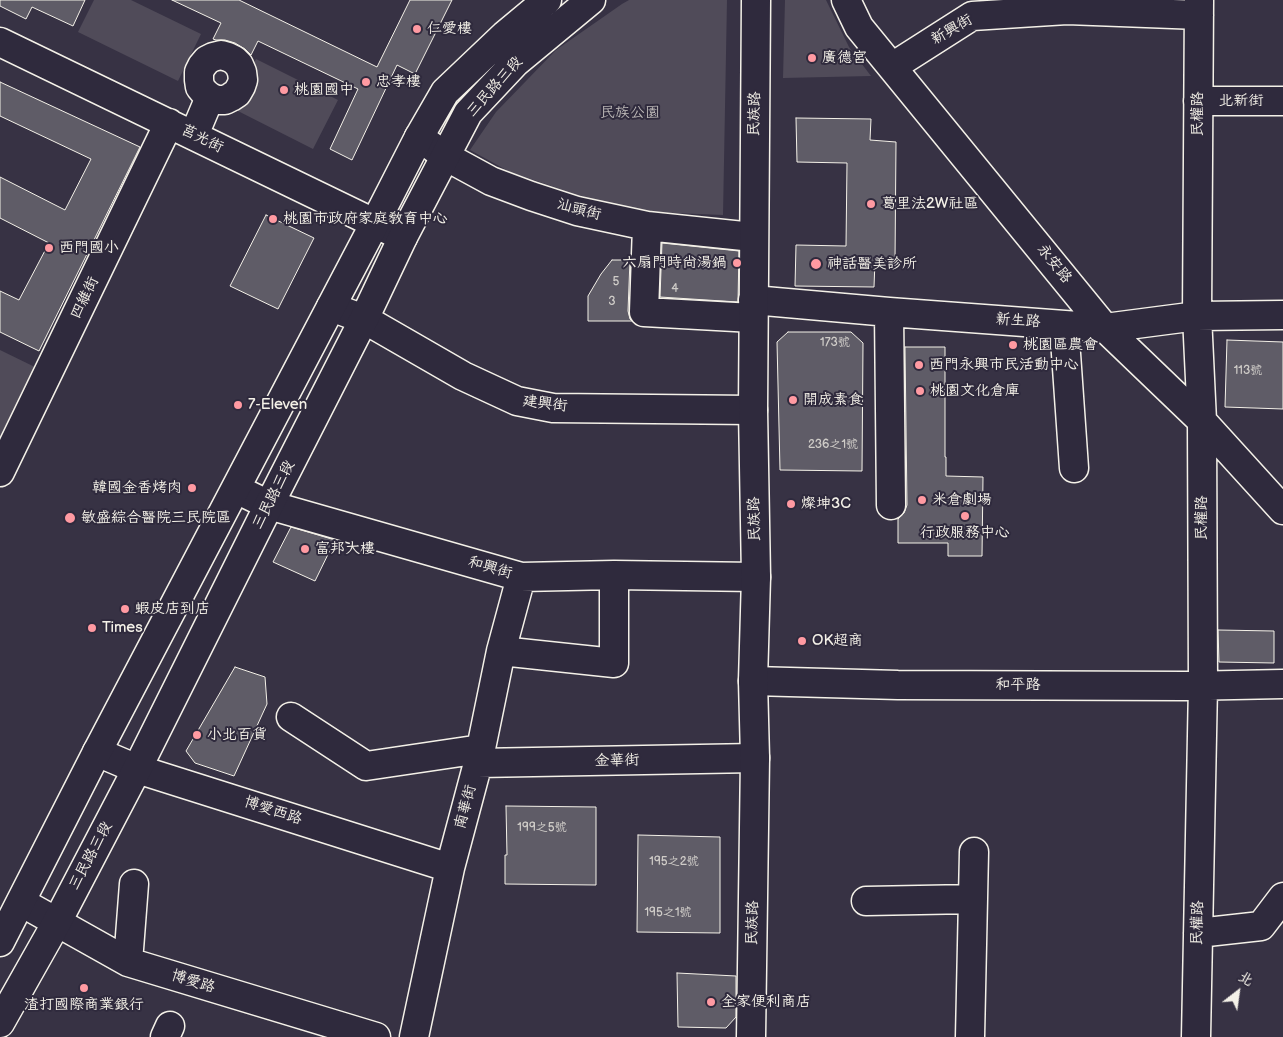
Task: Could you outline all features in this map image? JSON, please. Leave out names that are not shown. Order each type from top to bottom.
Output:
[{"type":"street","name":"三民路三段","points":[[0,942],[97,752],[375,224],[418,137],[445,92],[505,35],[547,0]]},
{"type":"street","name":"民族路","points":[[752,1037],[755,758],[753,681],[756,578],[753,410],[753,237],[756,0]]},
{"type":"street","name":"永安路","points":[[846,0],[859,27],[1106,328],[1202,422],[1283,510]]},
{"type":"street","name":"三民路三段","points":[[0,1023],[57,922],[137,769],[269,504],[468,113],[516,62],[586,1]]},
{"type":"street","name":"新興街","points":[[892,67],[972,16],[1067,5],[1199,7]]},
{"type":"street","name":"民權路","points":[[1196,1037],[1202,686],[1202,422],[1197,316],[1199,7]]},
{"type":"street","name":"莒光街","points":[[0,42],[404,237]]},
{"type":"street","points":[[194,135],[210,97]]},
{"type":"street","name":"北新街","points":[[1198,102],[1283,101]]},
{"type":"street","name":"四維街","points":[[0,472],[169,123]]},
{"type":"street","name":"汕頭街","points":[[418,137],[445,156],[491,181],[577,211],[647,226],[753,237]]},
{"type":"street","name":"新生路","points":[[647,226],[644,312],[753,309],[889,312],[1106,328],[1197,316],[1283,315]]},
{"type":"street","name":"建興街","points":[[331,307],[364,319],[463,376],[517,401],[553,408],[753,410]]},
{"type":"street","points":[[889,312],[891,505]]},
{"type":"street","points":[[1064,324],[1074,468]]},
{"type":"street","name":"和興街","points":[[236,489],[269,504],[522,577],[614,575],[756,578]]},
{"type":"street","points":[[501,651],[614,663],[614,575]]},
{"type":"street","name":"南華街","points":[[414,1037],[450,868],[480,756],[501,651],[522,577]]},
{"type":"street","name":"和平路","points":[[753,681],[898,685],[1202,686],[1283,684]]},
{"type":"street","name":"金華街","points":[[291,717],[366,766],[480,756],[755,758]]},
{"type":"street","name":"博愛西路","points":[[97,752],[137,769],[450,868]]},
{"type":"street","points":[[970,1037],[974,852]]},
{"type":"street","points":[[128,962],[134,884]]},
{"type":"street","points":[[1198,933],[1261,926],[1283,897]]},
{"type":"street","points":[[866,901],[973,899]]},
{"type":"street","name":"博愛路","points":[[21,902],[128,962],[376,1037]]},
{"type":"green space","points":[[94,0],[131,0],[201,34],[178,81],[78,32]]},
{"type":"green space","name":"民族公園","points":[[629,0],[727,0],[723,215],[625,211],[510,172],[470,150],[496,112],[556,50]]},
{"type":"green space","points":[[785,0],[826,0],[849,47],[871,76],[783,78]]},
{"type":"green space","points":[[256,59],[338,100],[313,149],[232,108]]},
{"type":"green space","points":[[0,350],[41,370],[0,452]]},
{"type":"building","points":[[0,0],[85,0],[73,26],[32,7],[26,19],[0,6]]},
{"type":"building","name":"忠孝樓","points":[[172,0],[239,0],[377,67],[410,0],[452,0],[415,74],[397,65],[352,160],[330,149],[358,89],[258,41],[251,55],[235,43],[213,39],[221,23]]},
{"type":"building","points":[[0,82],[140,147],[39,351],[0,332],[0,291],[19,300],[49,243],[0,218],[0,177],[65,210],[91,159],[0,116]]},
{"type":"building","name":"葛里法2W社區","points":[[796,118],[871,119],[870,140],[896,142],[895,261],[875,261],[874,287],[795,286],[796,245],[846,246],[847,163],[797,162]]},
{"type":"building","points":[[266,215],[314,238],[278,309],[230,286]]},
{"type":"building","points":[[662,243],[739,251],[738,302],[660,297]]},
{"type":"building","points":[[612,260],[630,260],[628,311],[632,321],[588,321],[588,296]]},
{"type":"building","points":[[788,332],[851,332],[863,343],[862,471],[780,470],[777,342]]},
{"type":"building","points":[[1227,340],[1283,342],[1283,409],[1225,407]]},
{"type":"building","points":[[905,347],[945,347],[946,476],[983,477],[982,556],[948,556],[948,543],[898,543],[898,519],[904,513],[907,505]]},
{"type":"building","name":"富邦大樓","points":[[291,527],[335,540],[315,581],[273,562]]},
{"type":"building","points":[[1218,630],[1274,631],[1274,663],[1219,662]]},
{"type":"building","points":[[235,667],[265,677],[267,704],[234,776],[195,763],[186,751]]},
{"type":"building","points":[[506,806],[596,807],[596,885],[505,884],[505,855],[507,855]]},
{"type":"building","points":[[638,835],[720,837],[720,933],[637,932]]},
{"type":"building","points":[[677,973],[736,976],[736,1017],[726,1028],[678,1027]]},
{"type":"place","name":"仁愛樓","points":[[417,29]]},
{"type":"place","name":"廣德宮","points":[[812,58]]},
{"type":"place","name":"忠孝樓","points":[[366,82]]},
{"type":"place","name":"桃園國中","points":[[284,90]]},
{"type":"place","name":"葛里法2W社區","points":[[871,204]]},
{"type":"place","name":"桃園市政府家庭教育中心","points":[[273,219]]},
{"type":"place","name":"西門國小","points":[[49,248]]},
{"type":"place","name":"六扇門時尚湯鍋","points":[[737,263]]},
{"type":"place","name":"神話醫美診所","points":[[816,264]]},
{"type":"place","name":"桃園區農會","points":[[1013,345]]},
{"type":"place","name":"西門永興市民活動中心","points":[[919,365]]},
{"type":"place","name":"桃園文化倉庫","points":[[920,391]]},
{"type":"place","name":"開成素食","points":[[793,400]]},
{"type":"place","name":"7-Eleven","points":[[238,405]]},
{"type":"place","name":"韓國金香烤肉","points":[[192,488]]},
{"type":"place","name":"米倉劇場","points":[[922,500]]},
{"type":"place","name":"燦坤3C","points":[[791,504]]},
{"type":"place","name":"行政服務中心","points":[[965,516]]},
{"type":"place","name":"敏盛綜合醫院三民院區","points":[[70,518]]},
{"type":"place","name":"富邦大樓","points":[[305,549]]},
{"type":"place","name":"蝦皮店到店","points":[[125,609]]},
{"type":"place","name":"Times","points":[[92,628]]},
{"type":"place","name":"OK超商","points":[[802,641]]},
{"type":"place","name":"小北百貨","points":[[197,735]]},
{"type":"place","name":"渣打國際商業銀行","points":[[84,988]]},
{"type":"place","name":"全家便利商店","points":[[711,1002]]}]
